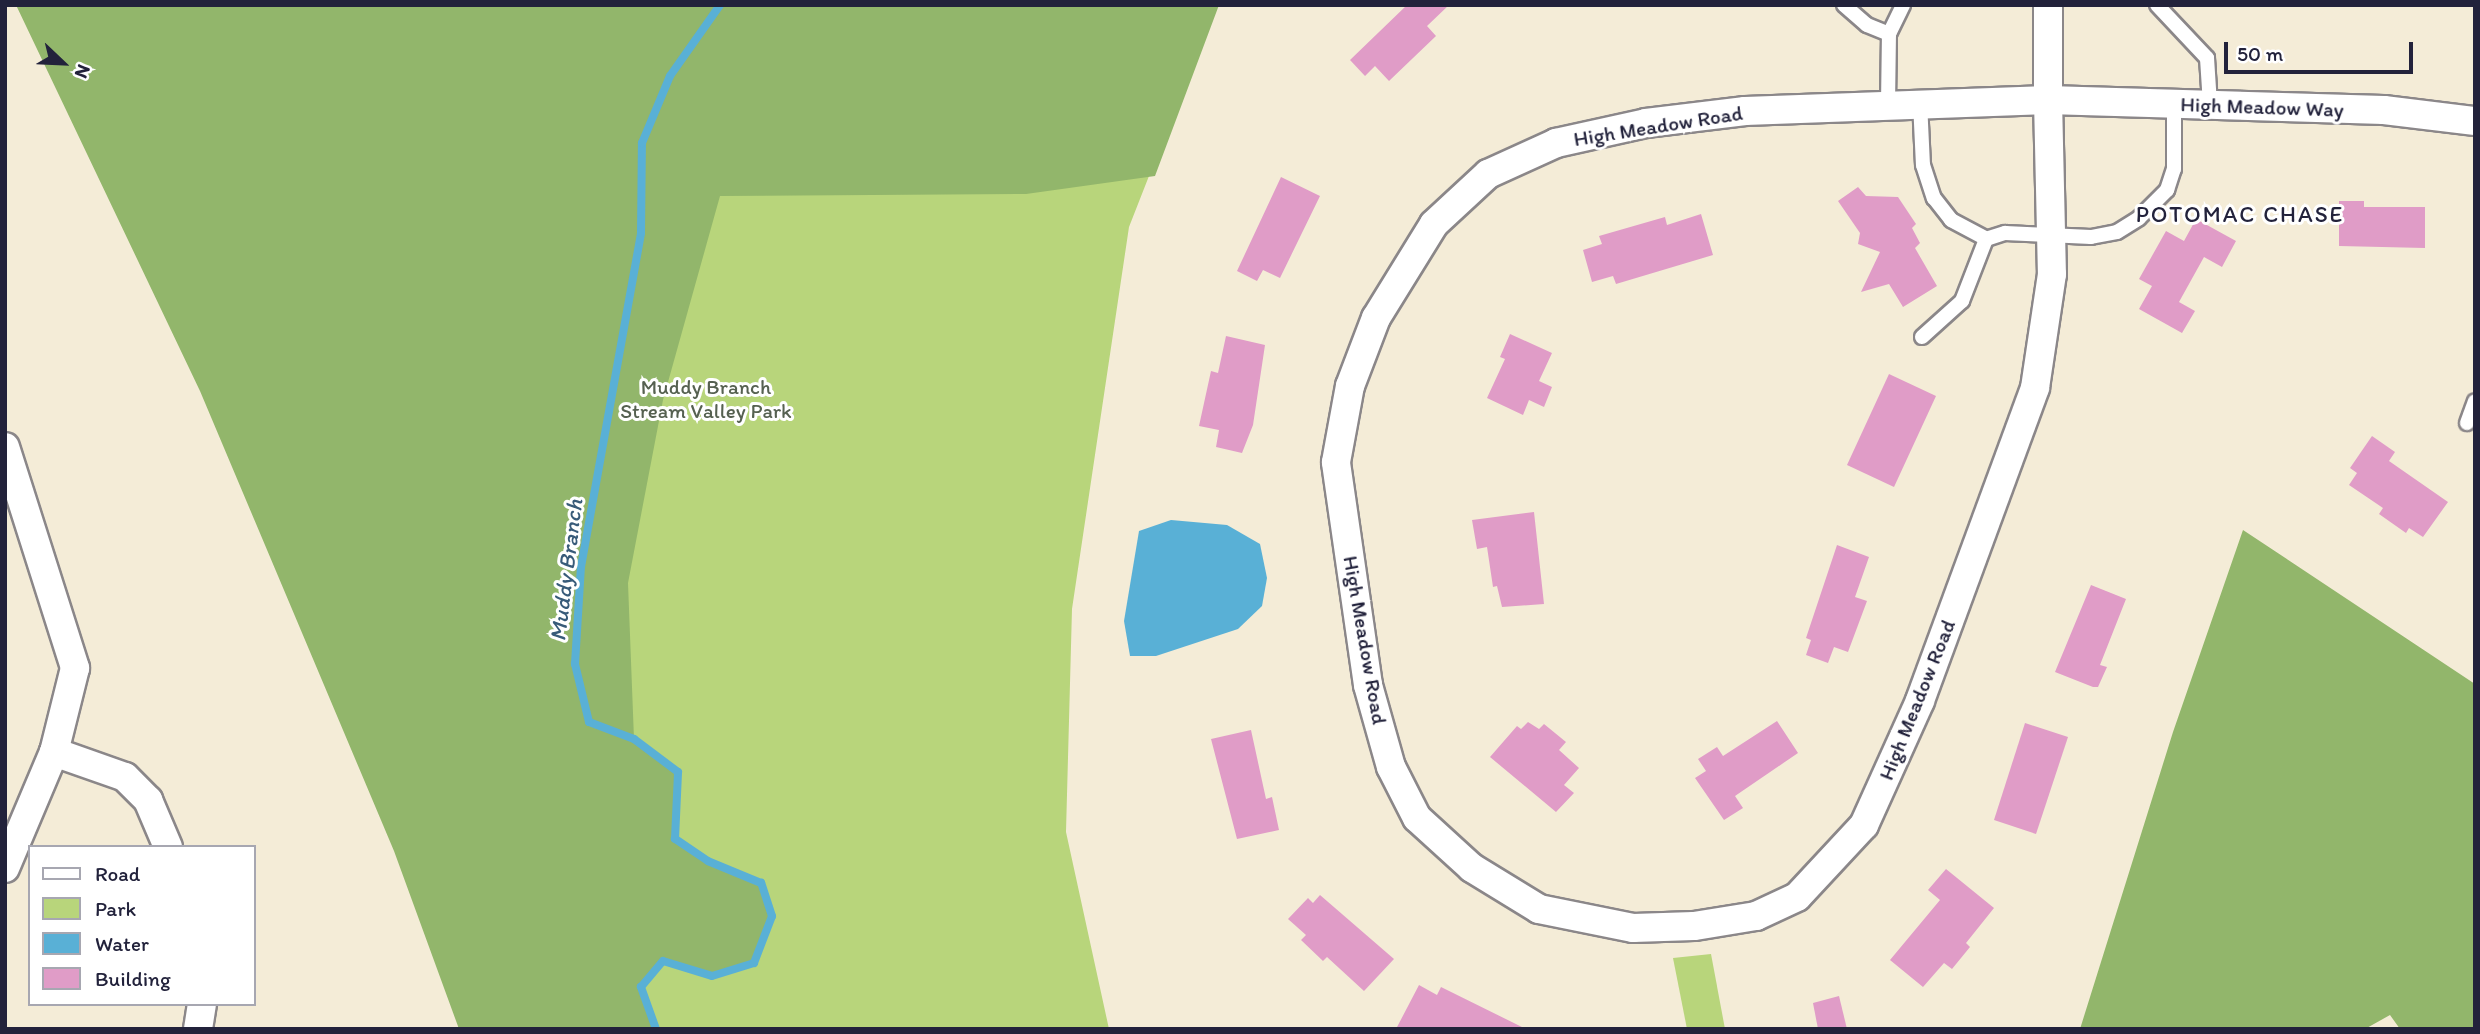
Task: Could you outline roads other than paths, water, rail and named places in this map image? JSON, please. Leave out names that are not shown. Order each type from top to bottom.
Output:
[{"type":"street","name":"High Meadow Road","points":[[2048,5],[2052,274],[2035,388],[1920,701],[1864,825],[1797,897],[1756,916],[1695,926],[1633,928],[1539,909],[1472,868],[1417,818],[1391,767],[1368,685],[1336,462],[1350,386],[1376,318],[1434,224],[1488,174],[1556,143],[1646,123],[1745,110],[1920,102],[2048,100]]},
{"type":"street","name":"High Meadow Way","points":[[2048,100],[2384,110],[2475,121]]},
{"type":"street","points":[[5,447],[75,668],[54,752],[5,868]]},
{"type":"street","points":[[54,752],[125,776],[148,800],[167,845]]},
{"type":"street","points":[[198,1029],[202,1006]]},
{"type":"lane","points":[[1844,5],[1867,24],[1889,34]]},
{"type":"lane","points":[[1888,104],[1889,34],[1903,5]]},
{"type":"lane","points":[[2157,5],[2207,58],[2210,105]]},
{"type":"lane","points":[[1920,102],[1923,165],[1934,198],[1951,220],[1986,239],[2005,233],[2051,235],[2117,232],[2156,202],[2174,169],[2174,104]]},
{"type":"lane","points":[[1922,337],[1962,301],[1986,239]]},
{"type":"lane","points":[[2467,423],[2475,401]]},
{"type":"water","points":[[1171,520],[1227,525],[1260,544],[1267,578],[1262,606],[1238,629],[1156,656],[1130,656],[1124,621],[1139,531]]},
{"type":"waterway","name":"Muddy Branch","points":[[656,1029],[641,987],[663,961],[712,976],[754,963],[772,916],[761,883],[708,861],[675,839],[678,772],[634,739],[589,722],[575,664],[581,567],[641,233],[642,143],[670,76],[720,5]]},
{"type":"district","name":"POTOMAC CHASE","points":[[2240,214]]},
{"type":"park label","name":"Muddy Branch Stream Valley Park","points":[[706,399]]}]
